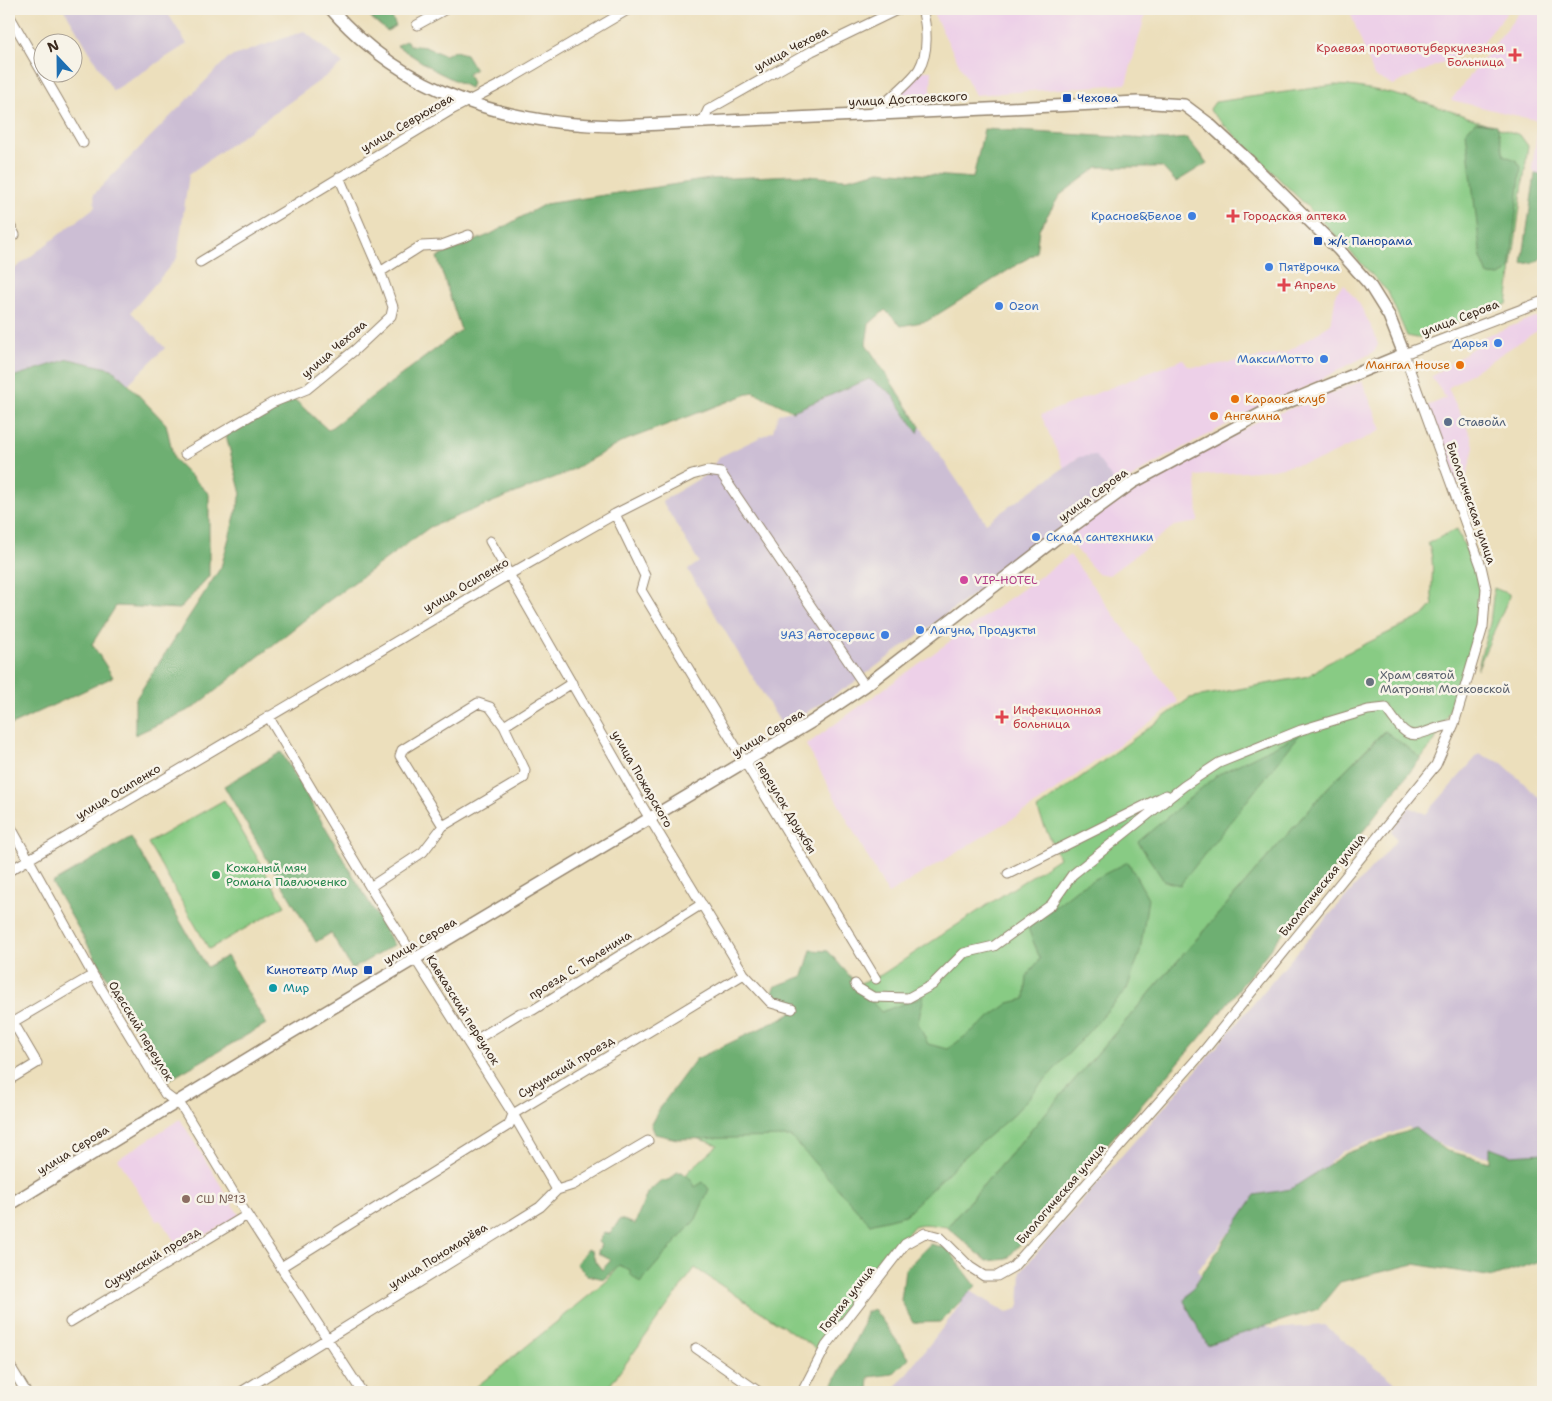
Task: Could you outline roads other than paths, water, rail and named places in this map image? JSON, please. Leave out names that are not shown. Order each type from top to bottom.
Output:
[{"type":"main road","name":"улица Достоевского","points":[[331,9],[352,32],[404,71],[433,88],[493,111],[558,124],[619,126],[1138,102],[1184,105],[1218,132],[1339,250],[1381,302],[1404,354]]},
{"type":"main road","name":"улица Серова","points":[[9,1206],[175,1102],[745,763],[865,686],[1058,537],[1132,483],[1264,412],[1404,354]]},
{"type":"street","points":[[418,25],[446,9]]},
{"type":"street","name":"улица Севрюкова","points":[[200,262],[466,102],[629,9]]},
{"type":"street","name":"улица Чехова","points":[[703,121],[708,110],[812,51],[899,9]]},
{"type":"street","points":[[871,115],[918,70],[925,49],[926,23],[922,9]]},
{"type":"street","points":[[9,15],[83,143]]},
{"type":"street","points":[[339,177],[380,272],[421,246],[442,245],[469,235]]},
{"type":"street","points":[[9,224],[15,235]]},
{"type":"street","name":"улица Чехова","points":[[185,454],[272,403],[307,389],[356,349],[390,316],[393,307],[380,272]]},
{"type":"street","name":"улица Серова","points":[[1404,354],[1543,301]]},
{"type":"street","name":"Биологическая улица","points":[[925,1233],[940,1237],[970,1266],[984,1276],[997,1276],[1013,1267],[1202,1053],[1436,765],[1454,724],[1483,627],[1486,588],[1481,566],[1404,354]]},
{"type":"street","name":"улица Осипенко","points":[[9,871],[510,574],[615,514],[692,475],[708,471],[722,473],[865,686]]},
{"type":"street","name":"переулок Дружбы","points":[[615,514],[645,576],[641,590],[876,979]]},
{"type":"street","name":"улица Пожарского","points":[[490,541],[651,820],[744,974],[771,1003],[792,1009]]},
{"type":"street","points":[[504,726],[572,683]]},
{"type":"street","points":[[370,887],[424,852],[443,826],[524,778],[525,770],[504,726],[490,707],[478,703],[402,750],[400,756],[443,826]]},
{"type":"street","points":[[855,984],[873,997],[890,998],[908,998],[932,985],[964,953],[994,946],[1051,905],[1072,875],[1184,786],[1219,762],[1262,744],[1368,710],[1386,708],[1398,727],[1408,735],[1418,736],[1435,728],[1454,724]]},
{"type":"street","name":"Кавказский переулок","points":[[268,716],[415,960],[514,1114],[557,1190]]},
{"type":"street","points":[[1008,874],[1184,786]]},
{"type":"street","name":"Одесский переулок","points":[[9,824],[93,975],[165,1094],[182,1107],[247,1215],[362,1392]]},
{"type":"street","name":"проезд С. Тюленина","points":[[469,1044],[520,1013],[533,1010],[702,904]]},
{"type":"street","name":"Сухумский проезд","points":[[282,1268],[508,1125],[514,1114],[744,974]]},
{"type":"street","points":[[9,1080],[37,1063],[11,1018],[93,975]]},
{"type":"street","name":"улица Пономарёва","points":[[240,1392],[540,1207],[557,1190],[573,1186],[648,1141]]},
{"type":"street","name":"Сухумский проезд","points":[[70,1322],[247,1215]]},
{"type":"street","name":"Горная улица","points":[[802,1392],[826,1346],[905,1244],[925,1233]]},
{"type":"street","points":[[696,1348],[759,1392]]},
{"type":"street","points":[[9,1364],[26,1392]]},
{"type":"place","name":"Краевая противотуберкулезная Больница","points":[[1515,55]]},
{"type":"place","name":"Чехова","points":[[1067,98]]},
{"type":"place","name":"Красное&Белое","points":[[1192,216]]},
{"type":"place","name":"Городская аптека","points":[[1233,216]]},
{"type":"place","name":"ж/к Панорама","points":[[1318,241]]},
{"type":"place","name":"Пятёрочка","points":[[1269,267]]},
{"type":"place","name":"Апрель","points":[[1284,285]]},
{"type":"place","name":"Ozon","points":[[999,306]]},
{"type":"place","name":"Дарья","points":[[1498,343]]},
{"type":"place","name":"МаксиМотто","points":[[1324,359]]},
{"type":"place","name":"Мангал House","points":[[1460,365]]},
{"type":"place","name":"Караоке клуб","points":[[1235,399]]},
{"type":"place","name":"Ангелина","points":[[1214,416]]},
{"type":"place","name":"Ставойл","points":[[1448,422]]},
{"type":"place","name":"Склад сантехники","points":[[1036,537]]},
{"type":"place","name":"VIP-HOTEL","points":[[964,580]]},
{"type":"place","name":"Лагуна, Продукты","points":[[920,630]]},
{"type":"place","name":"УАЗ Автосервис","points":[[885,635]]},
{"type":"place","name":"Храм святой Матроны Московской","points":[[1370,682]]},
{"type":"place","name":"Инфекционная больница","points":[[1002,717]]},
{"type":"place","name":"Кожаный мяч Романа Павлюченко","points":[[216,875]]},
{"type":"place","name":"Кинотеатр Мир","points":[[368,970]]},
{"type":"place","name":"Мир","points":[[273,988]]},
{"type":"place","name":"СШ №13","points":[[186,1199]]}]
